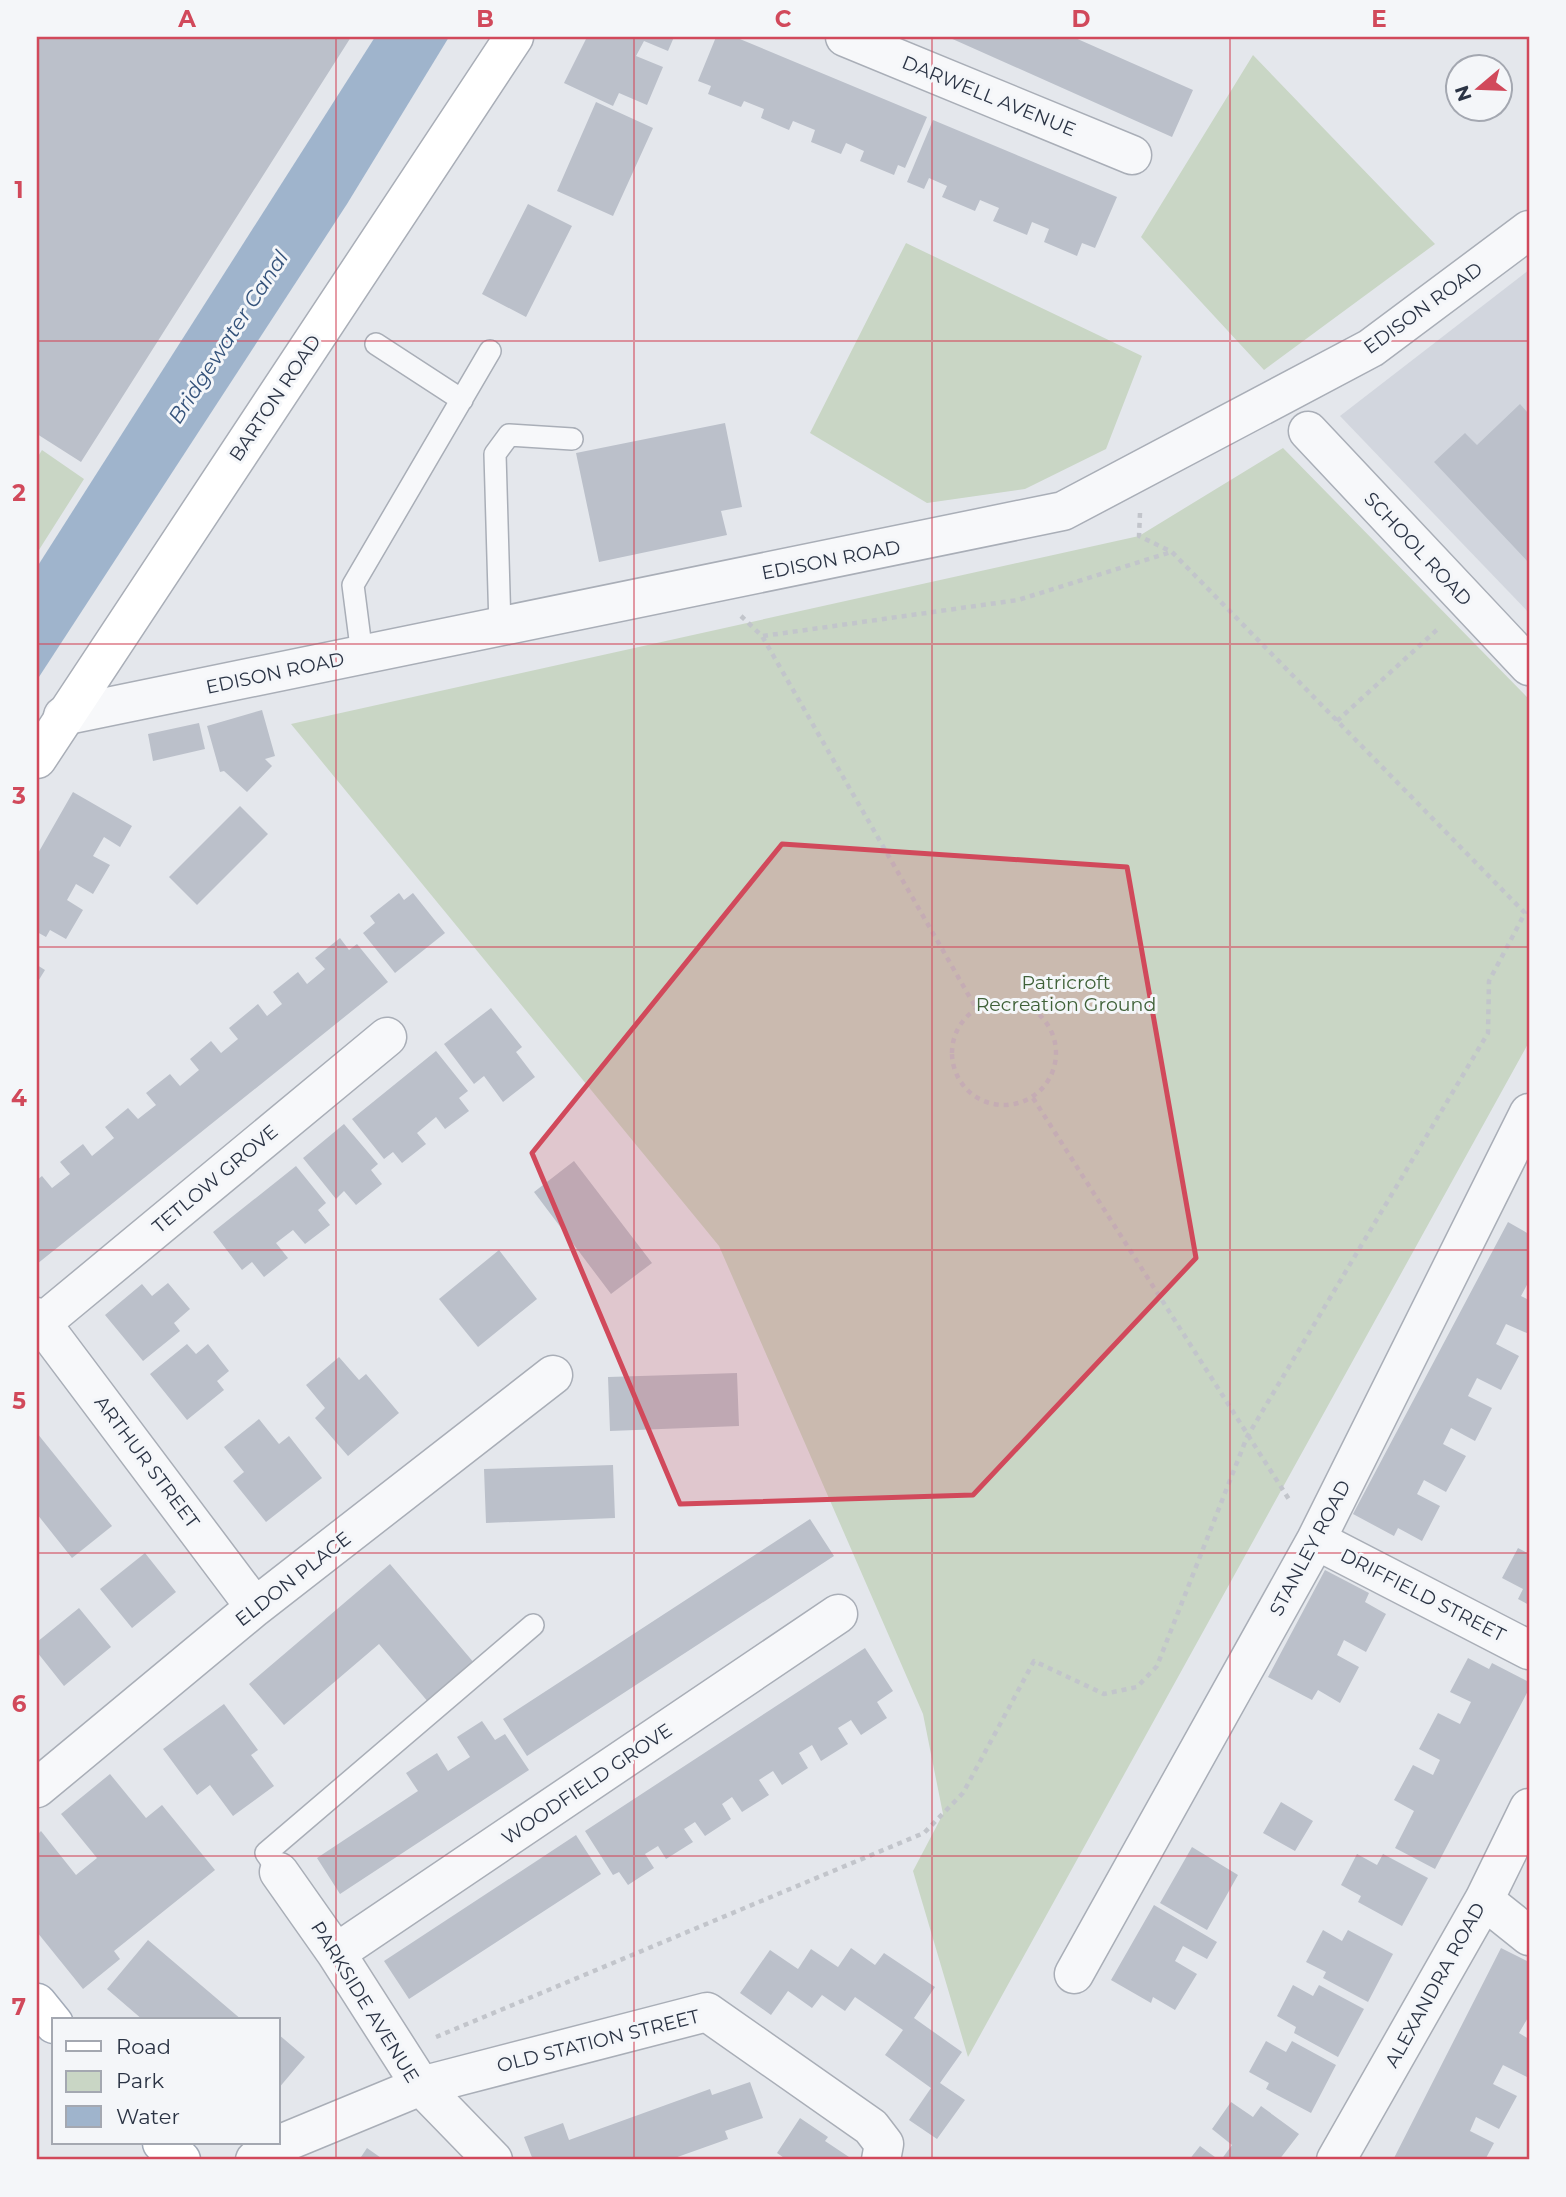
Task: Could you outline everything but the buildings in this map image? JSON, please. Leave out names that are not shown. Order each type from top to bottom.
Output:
[{"type":"main road","name":"BARTON ROAD","points":[[37,759],[514,37]]},
{"type":"main road","points":[[37,2003],[52,2022]]},
{"type":"main road","points":[[163,2144],[181,2160]]},
{"type":"street","name":"DARWELL AVENUE","points":[[845,37],[1132,155]]},
{"type":"street","name":"EDISON ROAD","points":[[63,716],[1063,511],[1371,348],[1529,230]]},
{"type":"street","name":"SCHOOL ROAD","points":[[1308,431],[1529,666]]},
{"type":"street","name":"TETLOW GROVE","points":[[40,1320],[387,1037]]},
{"type":"street","name":"STANLEY ROAD","points":[[1074,1974],[1316,1540],[1529,1113]]},
{"type":"street","name":"ARTHUR STREET","points":[[40,1320],[255,1607]]},
{"type":"street","name":"ELDON PLACE","points":[[37,1788],[255,1607],[553,1374]]},
{"type":"street","name":"DRIFFIELD STREET","points":[[1316,1540],[1529,1650]]},
{"type":"street","name":"WOODFIELD GROVE","points":[[336,1953],[838,1614]]},
{"type":"street","name":"ALEXANDRA ROAD","points":[[1336,2160],[1484,1900],[1529,1808]]},
{"type":"street","name":"PARKSIDE AVENUE","points":[[255,2160],[266,2150],[421,2086],[336,1953],[279,1872]]},
{"type":"street","points":[[1484,1900],[1529,1936]]},
{"type":"street","name":"OLD STATION STREET","points":[[421,2086],[706,2012],[871,2127],[884,2144],[881,2160]]},
{"type":"street","points":[[421,2086],[493,2160]]},
{"type":"lane","points":[[376,344],[462,400]]},
{"type":"lane","points":[[362,655],[353,585],[490,351]]},
{"type":"lane","points":[[500,627],[495,454],[509,435],[572,439]]},
{"type":"lane","points":[[279,1872],[266,1853],[533,1625]]},
{"type":"path","points":[[400,2052],[924,1833],[963,1793],[1034,1661],[1104,1694],[1138,1687],[1157,1666],[1247,1437],[1488,1033],[1489,981],[1525,913],[1172,552],[1139,536],[1142,470]]},
{"type":"path","points":[[762,636],[1018,600],[1172,552]]},
{"type":"path","points":[[707,584],[762,636],[976,1008]]},
{"type":"path","points":[[1337,721],[1467,603]]},
{"type":"path","points":[[1011,1001],[1028,1007],[1043,1018],[1052,1033],[1057,1051],[1055,1069],[1046,1086],[1033,1098],[1000,1106],[984,1103],[959,1082],[951,1050],[963,1019],[976,1008],[993,1002],[1011,1001]]},
{"type":"path","points":[[1033,1098],[1247,1437],[1316,1540]]},
{"type":"highlighted area","points":[[782,844],[1127,867],[1196,1258],[973,1495],[680,1504],[532,1153]]},
{"type":"shaded area","points":[[1529,270],[1529,613],[1340,416]]},
{"type":"green space","points":[[1253,55],[1435,244],[1264,370],[1141,237]]},
{"type":"green space","points":[[906,243],[1142,356],[1106,449],[1025,489],[927,503],[810,433]]},
{"type":"green space","name":"Patricroft Recreation Ground","points":[[1283,448],[1529,699],[1529,1042],[968,2057],[913,1871],[943,1814],[923,1714],[719,1246],[291,724],[1139,536]]},
{"type":"green space","points":[[42,450],[84,479],[37,553],[37,458]]},
{"type":"water","name":"Bridgewater Canal","points":[[375,37],[449,37],[347,204],[37,680],[37,567]]}]
